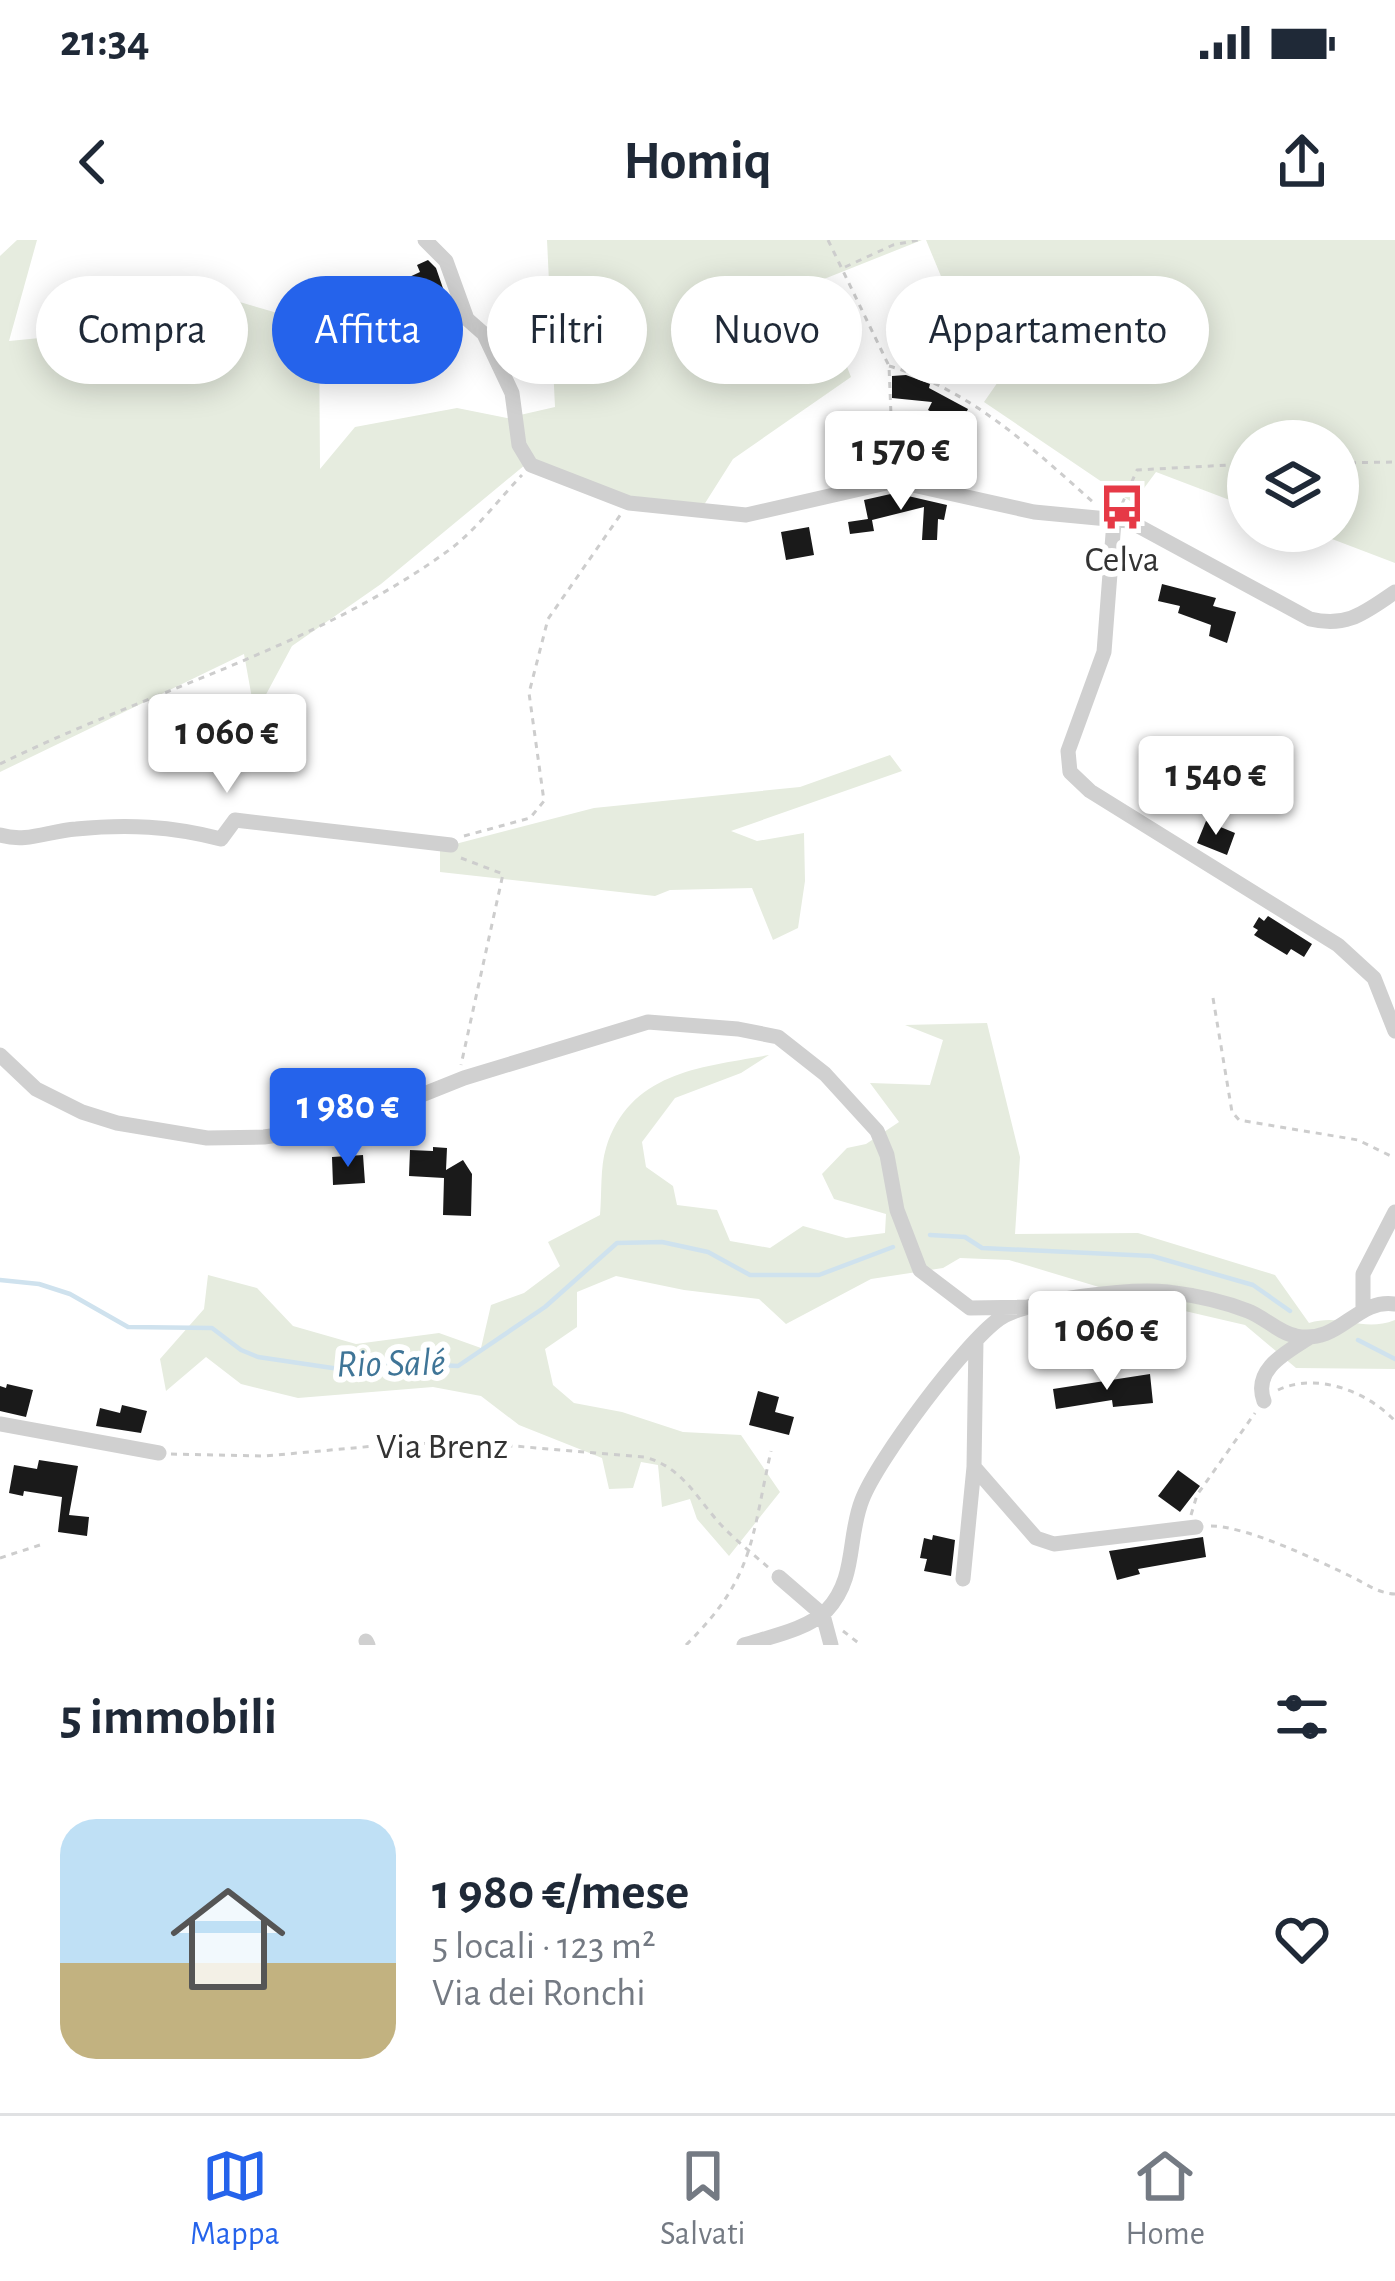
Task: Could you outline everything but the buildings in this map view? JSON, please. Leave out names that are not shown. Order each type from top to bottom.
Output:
[{"type":"street","points":[[425,240],[446,261],[467,320],[484,334],[512,393],[519,445],[531,465],[629,503],[746,515],[895,481],[1034,512],[1130,521],[1310,619],[1332,625],[1355,618],[1395,592]]},
{"type":"street","points":[[1114,521],[1104,652],[1068,752],[1070,772],[1090,791],[1338,946],[1374,978],[1395,1031]]},
{"type":"street","points":[[0,835],[20,841],[69,829],[163,825],[221,839],[235,820],[451,845]]},
{"type":"street","points":[[0,1055],[36,1089],[117,1124],[207,1138],[264,1137],[344,1126],[464,1078],[648,1022],[778,1037],[825,1074],[877,1131],[887,1155],[897,1210],[920,1270],[970,1308],[1036,1307]]},
{"type":"street","points":[[1364,1310],[1363,1274],[1395,1211]]},
{"type":"street","points":[[744,1645],[823,1615],[848,1580],[852,1533],[865,1492],[917,1413],[976,1340],[1002,1317],[1120,1291],[1171,1292],[1249,1311],[1293,1336],[1322,1337],[1381,1301],[1395,1304]]},
{"type":"street","points":[[1264,1401],[1263,1376],[1274,1361],[1310,1337]]},
{"type":"street","points":[[963,1579],[974,1467],[976,1340]]},
{"type":"street","points":[[0,1424],[159,1453]]},
{"type":"street","points":[[974,1467],[1036,1538],[1054,1544],[1196,1527]]},
{"type":"street","points":[[779,1577],[823,1615],[831,1645]]},
{"type":"path","points":[[828,240],[886,359]]},
{"type":"path","points":[[844,267],[892,245],[918,240]]},
{"type":"path","points":[[890,384],[895,481]]},
{"type":"path","points":[[942,384],[1037,453],[1114,521],[1137,470],[1227,465]]},
{"type":"path","points":[[1359,463],[1395,462]]},
{"type":"path","points":[[0,764],[248,658],[389,590],[450,550],[531,465]]},
{"type":"path","points":[[464,1078],[459,1059],[489,950],[503,874],[459,857],[451,845],[456,837],[530,818],[544,801],[529,692],[548,619],[629,503]]},
{"type":"path","points":[[1213,998],[1232,1112],[1238,1120],[1358,1140],[1395,1158]]},
{"type":"path","points":[[1395,1421],[1383,1408],[1357,1394],[1296,1381],[1264,1401],[1197,1495],[1190,1512],[1196,1527],[1221,1526],[1395,1594]]},
{"type":"path","name":"Via Brenz","points":[[159,1453],[265,1456],[408,1443],[644,1457],[684,1477],[721,1525],[779,1577]]},
{"type":"path","points":[[686,1645],[736,1586],[750,1551],[771,1451]]},
{"type":"path","points":[[0,1558],[43,1544]]},
{"type":"shaded area","points":[[17,240],[37,240],[9,341],[36,338],[36,384],[248,384],[248,304],[272,311],[272,384],[319,384],[320,469],[355,427],[457,408],[507,418],[555,407],[554,384],[647,384],[647,276],[549,276],[547,240],[922,240],[832,276],[671,276],[671,384],[841,384],[733,459],[702,508],[631,498],[531,460],[381,584],[292,646],[255,715],[244,654],[0,772],[0,256]]},
{"type":"shaded area","points":[[926,240],[1395,240],[1395,563],[1359,549],[1359,420],[1227,420],[1227,499],[1156,472],[1133,503],[984,402],[997,384],[1209,384],[1209,276],[941,276]]},
{"type":"shaded area","points":[[890,755],[902,771],[731,831],[757,841],[804,833],[805,881],[798,928],[773,940],[752,888],[670,890],[655,896],[440,872],[440,848],[594,808],[800,787]]},
{"type":"shaded area","points":[[987,1023],[1020,1157],[1015,1234],[1138,1233],[1275,1275],[1309,1323],[1332,1320],[1372,1325],[1395,1320],[1395,1369],[1296,1368],[1245,1325],[1009,1260],[960,1258],[943,1268],[871,1279],[786,1324],[759,1299],[616,1276],[577,1292],[577,1327],[545,1349],[553,1385],[574,1403],[622,1412],[683,1432],[741,1435],[780,1492],[729,1556],[697,1519],[690,1499],[662,1507],[658,1465],[641,1462],[633,1488],[609,1489],[602,1458],[519,1425],[481,1396],[433,1387],[298,1398],[241,1384],[206,1357],[166,1391],[160,1359],[204,1309],[208,1275],[257,1288],[293,1326],[356,1344],[439,1333],[481,1348],[491,1305],[524,1293],[560,1266],[548,1242],[600,1215],[606,1148],[617,1122],[650,1088],[694,1069],[769,1055],[741,1073],[675,1098],[642,1142],[646,1167],[673,1186],[677,1205],[717,1210],[730,1241],[770,1248],[803,1226],[846,1238],[885,1233],[886,1214],[834,1199],[822,1174],[847,1148],[866,1144],[899,1122],[870,1083],[930,1085],[943,1040],[905,1025]]},
{"type":"waterway","name":"Rio Salé","points":[[930,1235],[965,1237],[982,1248],[1152,1256],[1253,1285],[1290,1311]]},
{"type":"waterway","name":"Rio Salé","points":[[0,1280],[39,1284],[70,1294],[128,1327],[212,1328],[258,1357],[346,1370],[356,1361],[458,1366],[545,1307],[617,1243],[662,1242],[708,1252],[750,1275],[819,1275],[893,1247]]},
{"type":"waterway","name":"Rio Salé","points":[[1358,1340],[1395,1359]]},
{"type":"place","name":"Celva","points":[[1122,507]]}]
